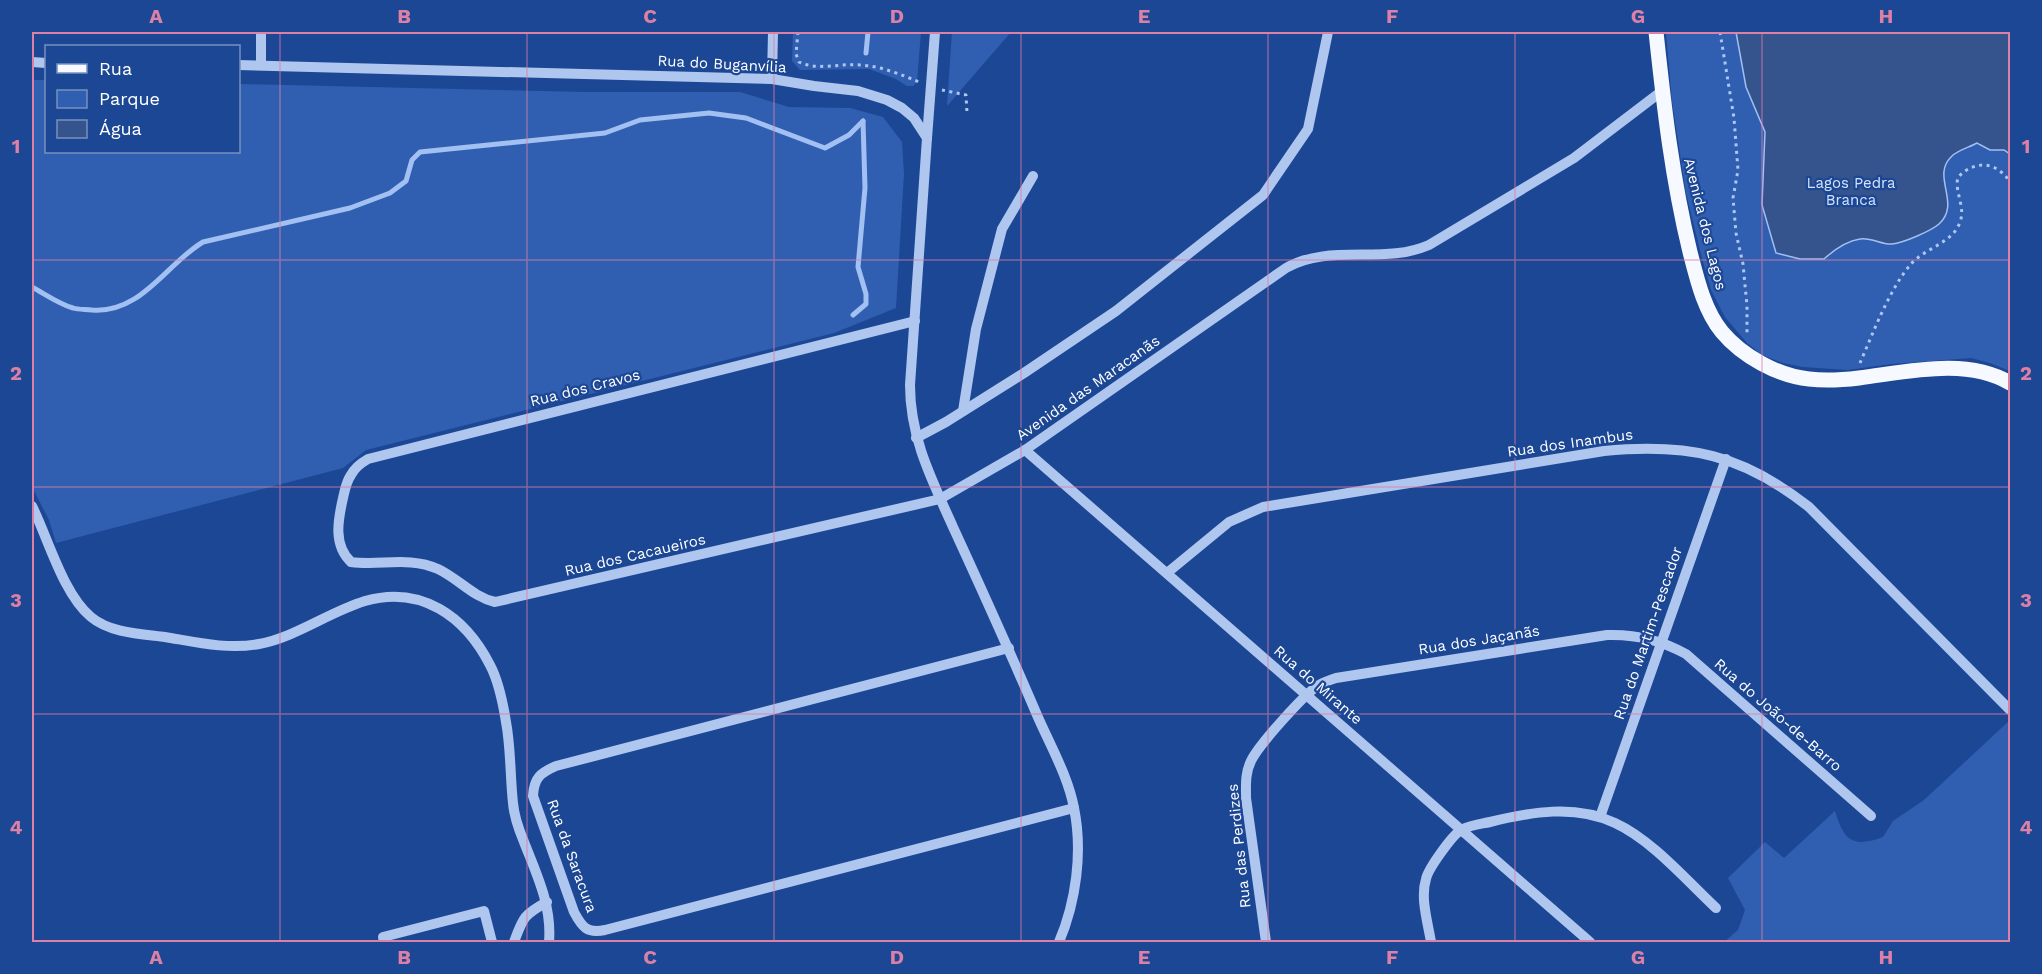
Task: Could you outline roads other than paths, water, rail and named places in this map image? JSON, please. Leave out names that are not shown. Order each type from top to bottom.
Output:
[{"type":"main road","name":"Avenida dos Lagos","points":[[1656,32],[1674,179],[1697,278],[1709,311],[1722,332],[1743,351],[1782,373],[1807,379],[1838,380],[1970,369],[2010,383]]},
{"type":"street","points":[[261,32],[261,65]]},
{"type":"street","points":[[772,79],[773,32]]},
{"type":"street","points":[[936,32],[910,410],[916,438],[940,500],[1009,648],[1065,779],[1074,808],[1077,836],[1076,871],[1072,904],[1059,942]]},
{"type":"street","points":[[916,438],[963,411],[1116,310],[1263,195],[1308,129],[1328,32]]},
{"type":"street","name":"Rua do Buganvília","points":[[240,64],[772,79],[858,91],[887,100],[914,118],[927,138]]},
{"type":"street","name":"Avenida das Maracanãs","points":[[940,500],[1025,450],[1286,268],[1305,258],[1316,256],[1406,253],[1430,245],[1574,158],[1662,91]]},
{"type":"street","points":[[963,411],[976,329],[1002,229],[1033,176]]},
{"type":"street","name":"Rua dos Cravos","points":[[345,556],[338,538],[341,507],[352,472],[368,459],[915,321]]},
{"type":"street","name":"Rua dos Inambus","points":[[1167,573],[1229,522],[1263,507],[1614,450],[1635,448],[1684,450],[1726,459],[1752,469],[1809,507],[2010,710]]},
{"type":"street","name":"Rua do Mirante","points":[[1025,450],[1590,942]]},
{"type":"street","name":"Rua do Martim-Pescador","points":[[1599,817],[1726,459]]},
{"type":"street","name":"Rua dos Cacaueiros","points":[[345,556],[351,562],[358,563],[391,561],[424,565],[439,570],[485,600],[495,602],[940,500]]},
{"type":"street","points":[[32,506],[68,588],[80,606],[92,618],[109,626],[213,645],[260,644],[345,608],[389,596],[412,598],[433,604],[455,619],[472,638],[490,666],[500,694],[507,723],[513,807],[546,902],[550,930],[549,942]]},
{"type":"street","name":"Rua dos Jaçanãs","points":[[1306,694],[1319,684],[1336,678],[1607,635],[1625,634],[1661,642]]},
{"type":"street","name":"Rua do João-de-Barro","points":[[1661,642],[1686,654],[1871,816]]},
{"type":"street","name":"Rua da Saracura","points":[[1009,648],[568,763],[545,771],[534,786],[534,796],[574,912],[586,929],[595,932],[605,930],[1074,808]]},
{"type":"street","name":"Rua das Perdizes","points":[[1266,942],[1246,798],[1246,775],[1258,749],[1306,694]]},
{"type":"street","points":[[1431,942],[1424,893],[1425,882],[1433,864],[1461,829],[1551,810],[1574,812],[1617,823],[1640,838],[1716,908]]},
{"type":"street","points":[[514,942],[524,918],[546,902]]},
{"type":"street","points":[[384,942],[383,937],[484,911],[492,942]]},
{"type":"water","points":[[1736,32],[2010,32],[2010,154],[2004,150],[1990,150],[1977,143],[1952,156],[1944,172],[1948,207],[1945,216],[1935,227],[1917,236],[1892,244],[1868,239],[1855,240],[1841,246],[1824,259],[1800,259],[1776,253],[1762,205],[1765,132],[1746,87]]},
{"type":"waterway","points":[[866,53],[868,32]]},
{"type":"waterway","points":[[32,287],[75,309],[109,309],[125,304],[152,286],[203,242],[350,208],[390,193],[406,181],[412,160],[420,152],[605,133],[640,120],[709,113],[746,118],[825,148],[849,135],[863,121]]},
{"type":"waterway","points":[[853,315],[866,304],[866,294],[858,267],[865,188],[863,121]]},
{"type":"park label","name":"Lagos Pedra Branca","points":[[1851,192]]}]
